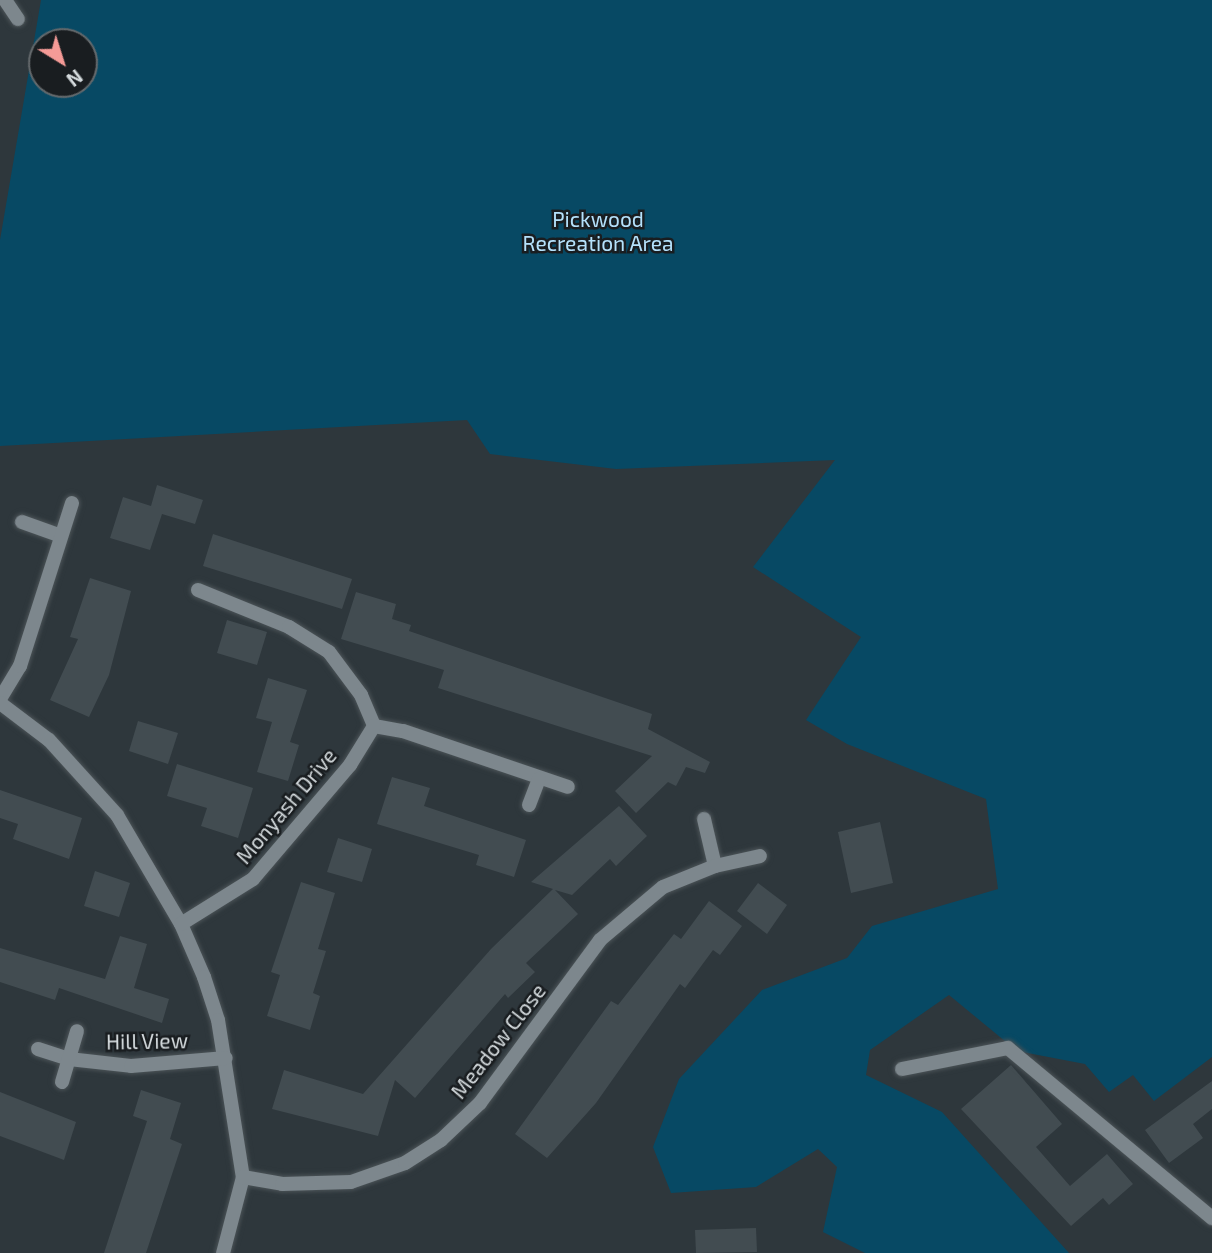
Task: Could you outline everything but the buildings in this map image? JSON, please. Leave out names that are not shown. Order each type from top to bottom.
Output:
[{"type":"street","points":[[5,0],[18,19]]},
{"type":"street","points":[[72,503],[20,666],[0,701],[49,740],[117,815],[181,924],[218,1020],[243,1177],[223,1253]]},
{"type":"street","points":[[22,522],[61,536]]},
{"type":"street","points":[[198,590],[289,627],[328,652],[361,695],[374,726],[403,731],[568,787]]},
{"type":"street","name":"Monyash Drive","points":[[181,924],[253,880],[350,765],[374,726]]},
{"type":"street","points":[[529,805],[540,779]]},
{"type":"street","points":[[704,819],[715,866]]},
{"type":"street","name":"Meadow Close","points":[[243,1177],[282,1184],[351,1182],[405,1163],[440,1140],[480,1103],[600,940],[663,887],[715,866],[760,856]]},
{"type":"street","name":"Hill View","points":[[62,1082],[77,1031]]},
{"type":"street","points":[[902,1069],[1008,1048],[1212,1218]]},
{"type":"street","points":[[38,1049],[69,1059]]},
{"type":"street","name":"Hill View","points":[[69,1059],[131,1066],[226,1058]]},
{"type":"green space","name":"Pickwood Recreation Area","points":[[41,0],[1212,0],[1212,1057],[1154,1101],[1133,1075],[1109,1092],[1085,1064],[1017,1051],[949,995],[870,1050],[866,1075],[942,1112],[1069,1253],[865,1253],[823,1232],[837,1167],[818,1149],[756,1187],[671,1193],[653,1147],[679,1079],[762,990],[847,958],[872,926],[998,889],[986,799],[847,744],[806,720],[861,637],[753,567],[835,460],[616,469],[490,454],[467,420],[0,446],[0,240],[28,76],[28,98],[98,98],[98,28],[36,28]]}]
